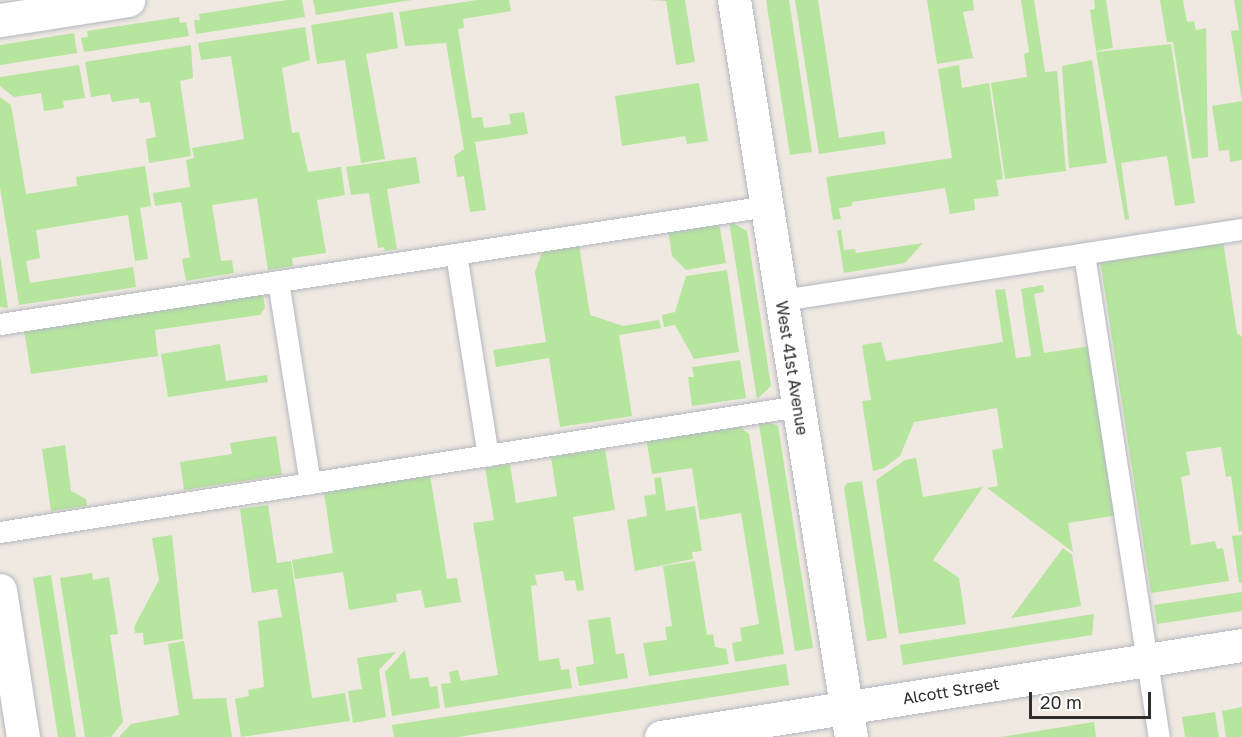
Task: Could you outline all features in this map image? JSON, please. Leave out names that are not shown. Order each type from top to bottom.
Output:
[{"type":"street","points":[[0,20],[128,0]]},
{"type":"street","name":"West 41st Avenue","points":[[734,0],[848,722]]},
{"type":"street","points":[[0,590],[23,737]]},
{"type":"street","name":"Alcott Street","points":[[661,737],[848,722],[1147,660],[1242,645]]},
{"type":"lane","points":[[0,324],[767,206]]},
{"type":"lane","points":[[782,300],[1242,229]]},
{"type":"lane","points":[[456,254],[488,455]]},
{"type":"lane","points":[[1084,254],[1159,737]]},
{"type":"lane","points":[[278,281],[310,483]]},
{"type":"lane","points":[[0,532],[798,406]]},
{"type":"green space","points":[[287,0],[302,0],[305,17],[196,34],[194,20],[200,20],[199,14]]},
{"type":"green space","points":[[313,0],[412,0],[316,15]]},
{"type":"green space","points":[[477,0],[509,0],[511,11],[463,19],[464,28],[458,29],[472,118],[482,117],[484,128],[511,124],[509,114],[524,112],[528,134],[475,142],[486,210],[470,212],[464,176],[457,177],[454,156],[464,149],[446,43],[405,46],[399,12]]},
{"type":"green space","points":[[650,0],[685,0],[695,62],[676,65],[666,1]]},
{"type":"green space","points":[[766,0],[789,0],[812,152],[790,155]]},
{"type":"green space","points":[[795,0],[818,0],[839,138],[884,131],[886,144],[819,154]]},
{"type":"green space","points":[[927,0],[973,0],[974,10],[963,12],[973,58],[937,64]]},
{"type":"green space","points":[[1021,0],[1034,0],[1045,72],[1057,71],[1066,171],[1005,179],[991,83],[1027,77],[1024,54],[1029,52]]},
{"type":"green space","points":[[1094,0],[1106,0],[1113,48],[1096,51],[1090,10],[1095,9]]},
{"type":"green space","points":[[1160,0],[1183,0],[1187,22],[1194,21],[1196,30],[1206,28],[1208,157],[1192,159],[1173,42],[1167,42]]},
{"type":"green space","points":[[1234,0],[1242,0],[1242,101],[1231,31],[1239,30]]},
{"type":"green space","points":[[393,12],[398,48],[366,54],[385,159],[361,163],[345,60],[317,64],[311,25]]},
{"type":"green space","points":[[179,17],[180,23],[186,22],[189,36],[84,52],[81,38],[88,37],[87,31]]},
{"type":"green space","points":[[305,27],[310,60],[282,68],[292,133],[299,132],[308,172],[341,167],[345,195],[317,200],[326,253],[292,258],[293,266],[268,270],[257,198],[212,205],[221,261],[232,260],[234,273],[186,281],[182,259],[190,257],[181,202],[155,206],[153,193],[190,187],[186,160],[194,158],[192,148],[244,139],[231,56],[201,60],[198,43]]},
{"type":"green space","points":[[74,33],[77,53],[0,65],[0,45]]},
{"type":"green space","points":[[1171,44],[1195,203],[1175,206],[1167,156],[1121,163],[1129,219],[1125,220],[1096,52]]},
{"type":"green space","points":[[191,45],[193,78],[180,81],[191,156],[149,163],[146,139],[156,137],[150,102],[140,103],[139,98],[112,102],[110,94],[91,97],[85,62]]},
{"type":"green space","points":[[1092,60],[1107,163],[1069,168],[1062,66]]},
{"type":"green space","points":[[79,65],[85,98],[63,101],[64,108],[44,111],[41,93],[14,97],[0,86],[0,77]]},
{"type":"green space","points":[[959,65],[962,88],[989,83],[1003,179],[996,180],[999,196],[974,199],[975,210],[950,214],[945,188],[852,202],[852,206],[839,208],[841,219],[833,220],[826,177],[952,158],[938,69]]},
{"type":"green space","points":[[699,83],[708,141],[687,144],[685,136],[622,146],[615,96]]},
{"type":"green space","points":[[0,97],[11,105],[26,194],[77,186],[76,177],[145,166],[151,206],[140,208],[148,259],[135,261],[128,215],[36,230],[40,258],[26,261],[30,283],[133,267],[136,287],[19,305],[0,187]]},
{"type":"green space","points":[[1242,101],[1242,160],[1230,162],[1229,150],[1219,151],[1212,106]]},
{"type":"green space","points":[[416,157],[420,183],[387,189],[397,249],[385,251],[384,247],[378,248],[369,193],[351,195],[346,167]]},
{"type":"green space","points":[[729,221],[747,231],[771,386],[757,399]]},
{"type":"green space","points":[[719,222],[726,263],[686,270],[672,256],[668,230]]},
{"type":"green space","points":[[837,230],[841,230],[844,250],[855,249],[856,253],[923,243],[905,263],[844,273]]},
{"type":"green space","points":[[1223,241],[1237,333],[1242,337],[1242,531],[1239,532],[1231,476],[1226,477],[1221,447],[1186,452],[1190,475],[1181,477],[1191,545],[1215,541],[1217,549],[1223,548],[1229,581],[1151,593],[1100,260]]},
{"type":"green space","points":[[579,245],[590,315],[623,326],[659,320],[661,328],[619,335],[632,416],[560,427],[549,358],[496,367],[493,350],[546,342],[535,272],[543,250]]},
{"type":"green space","points":[[0,255],[8,308],[0,307]]},
{"type":"green space","points":[[727,270],[739,352],[694,359],[675,325],[664,327],[662,315],[675,312],[686,276]]},
{"type":"green space","points":[[1043,285],[1044,292],[1034,294],[1044,353],[1091,346],[1118,515],[1068,523],[1073,552],[987,488],[998,486],[992,450],[1003,448],[997,408],[914,422],[900,456],[884,468],[873,471],[862,401],[871,400],[862,345],[881,342],[886,361],[1003,342],[995,290],[1005,289],[1016,358],[1031,356],[1021,289]]},
{"type":"green space","points":[[263,294],[265,308],[260,315],[155,330],[158,356],[31,374],[24,330]]},
{"type":"green space","points":[[220,344],[226,381],[267,375],[268,382],[168,397],[161,354]]},
{"type":"green space","points":[[740,360],[746,398],[692,406],[688,377],[694,377],[692,367]]},
{"type":"green space","points":[[758,418],[778,426],[813,648],[795,651]]},
{"type":"green space","points":[[735,423],[749,434],[784,654],[735,662],[732,643],[742,641],[740,628],[759,624],[741,513],[700,520],[692,468],[652,474],[646,437]]},
{"type":"green space","points":[[276,436],[282,475],[184,490],[180,462],[232,454],[230,443]]},
{"type":"green space","points":[[65,445],[71,491],[86,499],[87,506],[51,511],[42,449]]},
{"type":"green space","points":[[605,449],[615,510],[573,517],[584,590],[577,591],[575,580],[565,581],[563,571],[535,575],[537,585],[531,586],[539,661],[559,658],[561,670],[569,669],[572,688],[445,708],[441,684],[451,683],[449,672],[458,670],[461,681],[498,675],[473,523],[494,520],[485,468],[510,464],[516,503],[557,496],[551,457]]},
{"type":"green space","points":[[916,458],[923,497],[983,487],[933,560],[959,578],[966,624],[899,634],[876,480],[905,460]]},
{"type":"green space","points":[[430,475],[447,579],[457,578],[461,602],[425,608],[421,590],[396,594],[397,602],[349,610],[343,572],[295,579],[292,560],[333,553],[324,492]]},
{"type":"green space","points":[[661,477],[666,511],[695,506],[702,551],[692,552],[693,559],[635,571],[627,520],[647,516],[644,496],[656,494],[654,478]]},
{"type":"green space","points":[[862,481],[887,638],[867,641],[844,488],[847,483]]},
{"type":"green space","points":[[268,505],[277,563],[291,561],[312,698],[345,693],[350,721],[241,737],[235,699],[249,696],[248,690],[264,687],[258,621],[282,617],[277,589],[252,593],[240,509]]},
{"type":"green space","points":[[172,535],[183,639],[144,645],[143,633],[135,633],[134,627],[159,580],[152,538]]},
{"type":"green space","points":[[1242,535],[1242,583],[1239,583],[1232,536]]},
{"type":"green space","points":[[1063,548],[1072,555],[1081,606],[1011,618]]},
{"type":"green space","points":[[695,561],[707,635],[713,634],[715,647],[726,649],[729,664],[649,676],[643,643],[667,640],[665,627],[672,626],[663,566]]},
{"type":"green space","points":[[92,573],[93,580],[109,577],[118,634],[110,635],[123,722],[111,737],[85,737],[60,578]]},
{"type":"green space","points":[[51,575],[76,737],[58,737],[33,578]]},
{"type":"green space","points":[[1242,592],[1242,611],[1157,624],[1154,605]]},
{"type":"green space","points":[[1094,614],[1092,635],[903,665],[900,645]]},
{"type":"green space","points":[[610,617],[616,654],[624,653],[628,678],[579,686],[576,667],[594,664],[588,620]]},
{"type":"green space","points":[[184,641],[193,699],[226,698],[232,737],[119,737],[131,724],[179,715],[168,644]]},
{"type":"green space","points":[[405,650],[410,679],[428,677],[430,687],[437,686],[440,708],[392,716],[385,672]]},
{"type":"green space","points":[[396,652],[379,670],[386,717],[353,723],[348,691],[362,689],[357,658]]},
{"type":"green space","points":[[786,664],[789,685],[458,737],[394,737],[392,725]]},
{"type":"green space","points":[[1242,707],[1242,737],[1226,737],[1222,711]]},
{"type":"green space","points":[[1215,712],[1219,737],[1185,737],[1182,717]]},
{"type":"green space","points":[[1094,722],[1096,737],[1000,737]]}]
